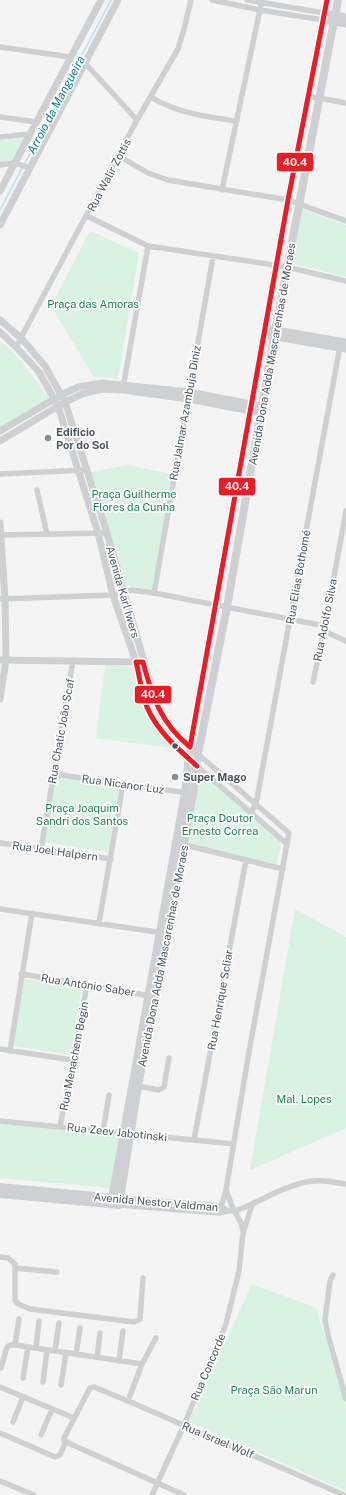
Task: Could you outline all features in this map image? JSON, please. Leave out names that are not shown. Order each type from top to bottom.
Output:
[{"type":"main road","name":"Avenida Dona Adda Mascarenhas de Moraes","points":[[189,794],[190,747],[252,408],[276,265],[327,0]]},
{"type":"main road","name":"Avenida Dona Adda Mascarenhas de Moraes","points":[[115,1201],[189,794],[197,766],[198,754],[227,607],[274,333],[338,0]]},
{"type":"main road","name":"Avenida Dona Adda Mascarenhas de Moraes","points":[[127,1133],[138,1086],[152,996]]},
{"type":"main road","name":"Avenida Nestor Valdman","points":[[0,1187],[115,1201]]},
{"type":"main road","name":"Avenida Nestor Valdman","points":[[0,1194],[115,1201]]},
{"type":"street","points":[[0,225],[22,165],[30,134],[101,0]]},
{"type":"street","points":[[0,191],[22,165],[85,63],[118,0]]},
{"type":"street","name":"Rua Walir Zottis","points":[[16,346],[22,339],[137,120],[178,49],[191,0]]},
{"type":"street","points":[[212,0],[260,10],[334,18],[346,17]]},
{"type":"street","points":[[247,0],[261,1],[324,17]]},
{"type":"street","points":[[222,190],[261,1]]},
{"type":"street","points":[[334,18],[346,24]]},
{"type":"street","points":[[0,47],[71,57]]},
{"type":"street","points":[[85,63],[137,120]]},
{"type":"street","points":[[308,96],[346,103]]},
{"type":"street","points":[[151,97],[157,101],[190,113],[236,121]]},
{"type":"street","points":[[0,117],[37,122]]},
{"type":"street","points":[[0,137],[30,134]]},
{"type":"street","points":[[119,156],[158,177],[186,184],[288,200],[346,222]]},
{"type":"street","points":[[0,165],[22,165]]},
{"type":"street","points":[[87,216],[148,246],[276,265],[346,281]]},
{"type":"street","points":[[123,387],[148,246]]},
{"type":"street","name":"Rua Jalmar Azambuja Diniz","points":[[154,593],[213,256]]},
{"type":"street","name":"Avenida Karl Iwers","points":[[0,320],[22,339],[45,366],[63,398],[87,470],[123,592],[139,662],[147,707],[159,729],[189,760],[287,844]]},
{"type":"street","name":"Avenida Karl Iwers","points":[[0,332],[16,346],[39,372],[56,403],[79,470],[98,533],[113,595],[156,707],[175,734],[289,833],[287,844]]},
{"type":"street","points":[[264,332],[343,345]]},
{"type":"street","name":"Rua Elias Bothomé","points":[[251,812],[256,804],[343,345]]},
{"type":"street","points":[[0,441],[63,398],[102,389],[123,387],[188,396],[262,410]]},
{"type":"street","points":[[0,431],[56,403]]},
{"type":"street","points":[[0,474],[87,470]]},
{"type":"street","points":[[37,490],[46,534]]},
{"type":"street","name":"Rua Adolfo Silva","points":[[313,682],[343,545],[346,511]]},
{"type":"street","points":[[0,523],[3,599],[3,660],[0,699]]},
{"type":"street","points":[[0,535],[106,533]]},
{"type":"street","points":[[3,599],[113,595],[132,590],[216,604],[290,619],[324,628],[346,641]]},
{"type":"street","points":[[3,660],[139,662]]},
{"type":"street","name":"Rua Chatic João Scaf","points":[[41,849],[73,660]]},
{"type":"street","name":"Rua Nicanor Luz","points":[[54,774],[189,794]]},
{"type":"street","points":[[99,923],[123,784]]},
{"type":"street","name":"Rua Joel Halpern","points":[[0,843],[111,859]]},
{"type":"street","points":[[180,844],[283,869]]},
{"type":"street","points":[[219,1210],[226,1190],[250,1046],[287,844]]},
{"type":"street","name":"Rua Henrique Scliar","points":[[194,1140],[246,860]]},
{"type":"street","points":[[0,909],[164,933]]},
{"type":"street","points":[[10,1051],[21,974],[32,914]]},
{"type":"street","name":"Rua Antônio Saber","points":[[21,974],[152,996]]},
{"type":"street","name":"Rua Menachem Begin","points":[[60,1127],[87,985]]},
{"type":"street","points":[[0,1049],[72,1060]]},
{"type":"street","points":[[138,1086],[159,1090],[164,1087],[169,1058]]},
{"type":"street","points":[[103,1131],[109,1095]]},
{"type":"street","name":"Rua Zeev Jabotinski","points":[[0,1121],[234,1144]]},
{"type":"street","name":"Avenida Nestor Valdman","points":[[115,1201],[235,1211],[305,1182],[326,1181],[346,1184]]},
{"type":"street","name":"Rua Concorde","points":[[226,1190],[241,1223],[243,1233]]},
{"type":"street","name":"Rua Concorde","points":[[152,1495],[184,1425],[226,1324],[239,1271],[243,1233],[252,1205]]},
{"type":"street","points":[[0,1257],[12,1261],[15,1268],[15,1300],[18,1304],[24,1307],[138,1322],[143,1278]]},
{"type":"street","points":[[15,1268],[57,1272]]},
{"type":"street","points":[[333,1275],[330,1281],[325,1320],[346,1399]]},
{"type":"street","points":[[15,1345],[19,1318]]},
{"type":"street","points":[[36,1348],[39,1321]]},
{"type":"street","points":[[56,1351],[59,1323]]},
{"type":"street","points":[[76,1354],[80,1328]]},
{"type":"street","points":[[119,1361],[123,1332]]},
{"type":"street","points":[[97,1357],[100,1334]]},
{"type":"street","points":[[128,1401],[142,1364],[156,1338]]},
{"type":"street","points":[[1,1368],[7,1347],[10,1345],[142,1364]]},
{"type":"street","points":[[23,1378],[28,1347]]},
{"type":"street","points":[[43,1382],[47,1350]]},
{"type":"street","points":[[61,1385],[66,1353]]},
{"type":"street","points":[[0,1387],[74,1418],[60,1455],[55,1457],[0,1433]]},
{"type":"street","name":"Rua Israel Wolf","points":[[74,1418],[91,1387],[128,1401],[344,1495]]},
{"type":"street","points":[[12,1422],[23,1397]]},
{"type":"street","points":[[41,1435],[52,1409]]},
{"type":"street","points":[[65,1440],[157,1484],[184,1495]]},
{"type":"street","points":[[0,1481],[34,1495]]},
{"type":"green space","points":[[25,137],[13,161],[0,163],[0,140]]},
{"type":"green space","points":[[301,208],[346,225],[346,277],[291,263]]},
{"type":"green space","name":"Praça das Amoras","points":[[90,231],[139,253],[118,379],[94,377],[51,306]]},
{"type":"green space","points":[[0,341],[14,352],[49,398],[0,427]]},
{"type":"green space","name":"Praça Guilherme Flores da Cunha","points":[[127,465],[172,474],[152,590],[124,585],[91,472]]},
{"type":"green space","points":[[105,665],[134,667],[144,708],[173,748],[96,738]]},
{"type":"green space","name":"Praça Doutor Ernesto Correa","points":[[200,771],[282,840],[276,866],[187,844]]},
{"type":"green space","name":"Praça Joaquim Sandri dos Santos","points":[[55,776],[119,787],[108,852],[45,842]]},
{"type":"green space","name":"Mal. Lopes","points":[[295,909],[346,937],[346,1128],[250,1170]]},
{"type":"green space","points":[[24,979],[82,988],[70,1055],[14,1046]]},
{"type":"green space","points":[[0,1122],[119,1134],[110,1188],[0,1178]]},
{"type":"green space","name":"Praça São Marun","points":[[252,1284],[316,1308],[346,1407],[346,1491],[189,1422]]},
{"type":"waterway","name":"Arroio da Mangueira","points":[[24,165],[111,0]]},
{"type":"waterway","name":"Arroio da Mangueira","points":[[0,210],[22,168]]},
{"type":"transit line","name":"40.4","points":[[197,766],[162,732],[151,716],[143,696],[136,662],[143,662],[154,698],[165,719],[180,738],[190,747],[288,200],[327,0]]},
{"type":"place","name":"Edificio Por do Sol","points":[[48,438]]},
{"type":"place","name":"Super Mago","points":[[175,777]]}]
